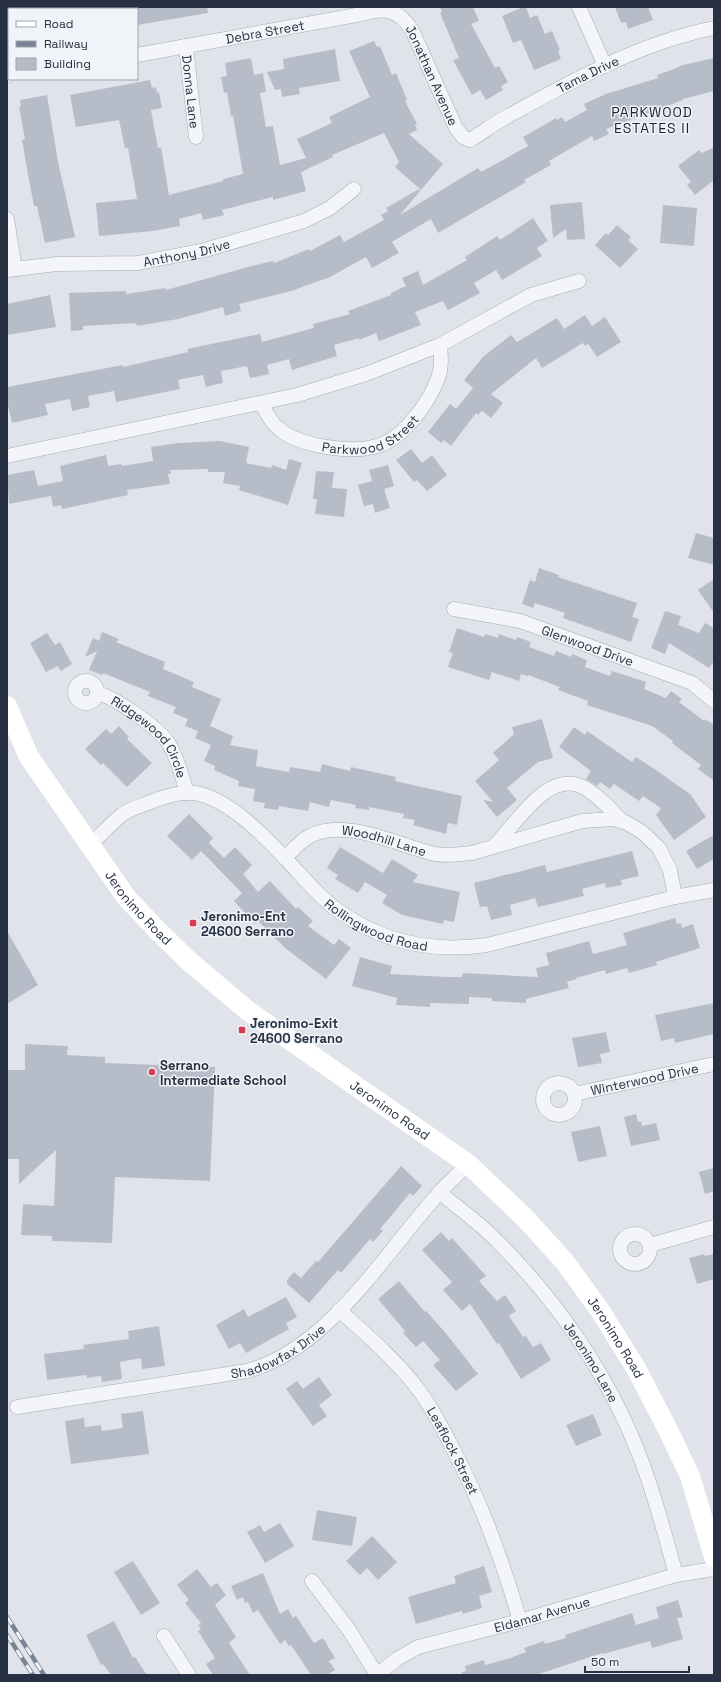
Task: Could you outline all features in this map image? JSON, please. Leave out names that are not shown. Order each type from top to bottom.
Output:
[{"type":"main road","name":"Jeronimo Road","points":[[7,706],[30,757],[126,897],[190,962],[248,1010],[468,1164],[525,1218],[565,1262],[601,1312],[637,1370],[690,1476],[714,1557]]},
{"type":"street","points":[[579,7],[604,66]]},
{"type":"street","name":"Debra Street","points":[[138,55],[362,14],[378,9],[392,12]]},
{"type":"street","name":"Jonathan Avenue","points":[[392,12],[404,18],[412,30],[456,128],[463,137],[470,140]]},
{"type":"street","name":"Tama Drive","points":[[470,140],[502,119],[604,66],[652,45],[714,28]]},
{"type":"street","name":"Donna Lane","points":[[186,46],[196,137]]},
{"type":"street","name":"Anthony Drive","points":[[11,270],[57,264],[138,263],[205,250],[304,221],[330,208],[354,188]]},
{"type":"street","points":[[7,219],[11,270]]},
{"type":"street","points":[[7,456],[297,395],[366,374],[440,345],[531,296],[579,280]]},
{"type":"street","name":"Parkwood Street","points":[[261,403],[273,424],[286,434],[322,446],[358,449],[378,446],[392,438],[418,415],[438,378],[442,361],[440,345]]},
{"type":"street","name":"Glenwood Drive","points":[[454,609],[520,621],[692,683],[714,701]]},
{"type":"street","name":"Ridgewood Circle","points":[[97,693],[110,696],[160,734],[168,743],[177,759],[187,793]]},
{"type":"street","name":"Woodhill Lane","points":[[493,847],[537,798],[547,791],[564,783],[574,784],[591,792],[622,821],[642,832],[659,848],[670,870],[675,897]]},
{"type":"street","name":"Rollingwood Road","points":[[90,845],[124,814],[154,800],[174,794],[187,793],[202,795],[238,814],[286,858],[322,897],[349,918],[383,936],[419,946],[463,947],[487,945],[675,897],[714,890]]},
{"type":"street","name":"Woodhill Lane","points":[[286,858],[305,839],[327,830],[345,829],[437,854],[472,853],[582,821],[601,819],[622,821]]},
{"type":"street","name":"Winterwood Drive","points":[[574,1094],[714,1064]]},
{"type":"street","name":"Shadowfax Drive","points":[[17,1407],[247,1371],[264,1367],[279,1360],[308,1340],[340,1310],[439,1192],[468,1164]]},
{"type":"street","name":"Jeronimo Lane","points":[[439,1192],[497,1240],[538,1286],[572,1329],[593,1363],[639,1455],[657,1504],[676,1575]]},
{"type":"street","points":[[650,1244],[714,1227]]},
{"type":"street","name":"Leaflock Street","points":[[340,1310],[380,1348],[417,1388],[431,1407],[463,1468],[481,1508],[500,1556],[520,1621]]},
{"type":"street","name":"Eldamar Avenue","points":[[377,1675],[396,1659],[418,1647],[520,1621],[676,1575],[714,1569]]},
{"type":"street","points":[[312,1581],[349,1630],[377,1675]]},
{"type":"street","points":[[164,1636],[188,1675]]},
{"type":"building","points":[[207,7],[208,13],[138,25],[137,8]]},
{"type":"building","points":[[440,7],[473,7],[479,21],[471,24],[495,68],[499,66],[508,82],[501,86],[503,90],[486,100],[480,90],[472,95],[453,60],[459,58],[440,13],[442,12]]},
{"type":"building","points":[[526,7],[530,18],[537,15],[545,34],[552,31],[560,50],[558,51],[561,59],[534,70],[521,40],[513,43],[502,16]]},
{"type":"building","points":[[615,7],[648,7],[653,20],[628,29],[626,22],[621,23]]},
{"type":"building","points":[[374,41],[377,47],[380,46],[392,75],[396,73],[407,100],[405,101],[417,124],[415,125],[417,130],[409,134],[443,164],[421,190],[395,167],[399,162],[384,133],[332,155],[333,157],[301,172],[306,191],[273,200],[273,197],[222,210],[224,215],[203,220],[201,213],[179,219],[180,226],[153,231],[99,236],[96,203],[137,199],[128,148],[125,148],[119,120],[76,127],[70,95],[150,80],[152,88],[156,87],[157,93],[159,92],[162,108],[151,110],[158,148],[161,147],[169,195],[223,181],[223,179],[243,174],[233,116],[231,116],[227,92],[224,93],[221,77],[227,76],[225,63],[251,58],[254,75],[263,73],[266,92],[260,93],[266,127],[273,126],[280,165],[306,158],[297,139],[332,123],[329,117],[370,97],[349,51]]},
{"type":"building","points":[[335,49],[340,81],[299,88],[300,94],[282,97],[281,89],[275,90],[267,72],[284,69],[283,59]]},
{"type":"building","points":[[714,58],[714,91],[683,99],[606,129],[609,134],[594,141],[592,136],[549,161],[551,165],[524,180],[526,182],[438,233],[431,219],[392,242],[399,253],[372,268],[366,257],[330,277],[291,291],[239,304],[241,311],[225,316],[223,307],[178,319],[137,326],[136,323],[83,326],[83,330],[71,331],[69,293],[126,291],[126,294],[166,288],[166,290],[248,267],[273,261],[274,263],[309,249],[310,251],[340,235],[344,242],[384,220],[381,215],[388,211],[386,208],[419,189],[420,191],[400,215],[478,168],[481,172],[528,146],[523,137],[556,118],[557,120],[562,117],[565,122],[587,110],[584,104],[606,94],[658,78],[657,75],[679,66]]},
{"type":"building","points":[[47,95],[58,162],[75,237],[45,243],[37,206],[34,206],[29,180],[22,140],[25,139],[19,107],[21,107],[20,100]]},
{"type":"building","points":[[714,147],[714,180],[695,195],[687,185],[691,182],[678,166],[699,150],[702,153]]},
{"type":"building","points":[[582,202],[585,239],[567,240],[566,229],[553,238],[550,205]]},
{"type":"building","points":[[663,205],[697,208],[694,246],[660,243]]},
{"type":"building","points":[[533,218],[548,241],[537,248],[542,256],[502,280],[496,270],[474,283],[480,293],[448,310],[443,301],[415,312],[421,325],[379,341],[376,333],[359,340],[359,338],[334,345],[337,356],[292,370],[289,359],[267,365],[269,374],[250,378],[247,366],[221,371],[223,383],[206,387],[203,375],[178,380],[180,389],[116,402],[114,391],[88,396],[90,407],[72,411],[70,399],[45,404],[48,415],[12,423],[7,401],[7,387],[123,365],[123,367],[188,352],[187,349],[260,334],[262,342],[314,328],[313,324],[350,314],[348,311],[391,295],[391,293],[406,286],[402,278],[418,271],[423,285],[467,260],[465,257],[497,236],[500,240]]},
{"type":"building","points":[[617,225],[631,237],[628,240],[638,249],[620,268],[595,245],[606,233],[608,235]]},
{"type":"building","points":[[50,295],[56,327],[7,335],[7,304]]},
{"type":"building","points":[[585,315],[592,326],[605,317],[621,342],[597,357],[588,344],[585,346],[583,343],[542,368],[536,358],[491,394],[503,403],[491,418],[482,411],[478,415],[476,413],[451,446],[444,440],[441,443],[428,432],[450,404],[456,409],[473,388],[464,380],[483,357],[511,335],[517,342],[557,318],[564,329]]},
{"type":"building","points":[[220,441],[249,447],[246,463],[271,468],[272,465],[286,470],[289,459],[302,463],[288,505],[239,490],[240,486],[223,483],[225,472],[208,472],[208,469],[170,470],[171,474],[168,474],[170,484],[127,490],[128,495],[62,509],[61,505],[53,507],[51,496],[9,504],[7,475],[34,470],[38,486],[63,481],[60,466],[106,455],[108,466],[121,464],[122,466],[153,461],[151,447],[178,443]]},
{"type":"building","points":[[411,449],[422,463],[432,455],[447,475],[427,491],[417,480],[414,482],[396,460]]},
{"type":"building","points":[[388,465],[394,486],[384,489],[390,508],[375,513],[373,504],[364,506],[358,485],[372,481],[369,470]]},
{"type":"building","points":[[316,471],[334,472],[332,488],[347,489],[344,517],[315,514],[317,499],[313,499]]},
{"type":"building","points":[[696,533],[714,538],[714,565],[688,558]]},
{"type":"building","points":[[539,568],[559,575],[558,577],[637,603],[632,617],[639,619],[631,642],[563,618],[565,613],[535,603],[533,608],[522,604],[530,580],[535,582]]},
{"type":"building","points":[[714,579],[714,613],[698,590]]},
{"type":"building","points":[[665,611],[681,616],[678,625],[699,633],[705,623],[714,628],[714,661],[709,668],[669,643],[665,654],[651,648]]},
{"type":"building","points":[[457,628],[484,637],[485,634],[498,638],[499,634],[516,640],[517,637],[531,642],[529,647],[554,656],[556,651],[571,657],[572,654],[587,660],[585,667],[610,676],[612,671],[646,682],[644,689],[666,698],[671,691],[682,699],[679,702],[704,721],[705,719],[714,725],[714,781],[698,769],[701,765],[672,743],[673,741],[652,726],[587,705],[588,701],[558,690],[560,687],[528,675],[521,674],[519,681],[492,672],[489,680],[448,667],[453,653],[449,652]]},
{"type":"building","points":[[102,632],[119,639],[116,642],[165,662],[163,669],[194,682],[192,687],[221,699],[210,726],[233,736],[230,745],[258,750],[256,766],[289,772],[290,767],[320,772],[322,764],[350,771],[351,767],[396,777],[395,781],[462,796],[457,825],[448,823],[446,834],[413,825],[415,820],[403,818],[404,814],[369,807],[369,810],[355,808],[356,805],[331,800],[329,807],[310,802],[308,811],[279,806],[278,810],[264,808],[265,803],[253,801],[255,789],[238,786],[239,781],[214,770],[215,766],[204,761],[211,745],[195,738],[198,731],[185,726],[188,719],[173,713],[176,707],[148,696],[150,692],[103,673],[102,675],[89,670],[97,651],[85,657],[93,638],[99,641]]},
{"type":"building","points":[[47,633],[55,645],[60,642],[72,664],[61,671],[58,666],[46,672],[30,643]]},
{"type":"building","points":[[542,719],[553,758],[538,762],[507,788],[517,800],[497,817],[483,800],[493,802],[475,781],[499,760],[493,753],[514,734],[512,727]]},
{"type":"building","points":[[119,726],[129,737],[127,739],[152,763],[127,787],[103,763],[101,765],[85,749],[106,729],[111,734]]},
{"type":"building","points":[[574,727],[585,735],[587,731],[632,762],[636,757],[653,768],[690,794],[706,817],[674,840],[656,815],[661,808],[643,796],[639,801],[614,784],[610,789],[600,782],[597,786],[586,779],[591,771],[559,747]]},
{"type":"building","points":[[189,814],[213,838],[209,843],[224,858],[235,847],[252,865],[243,874],[258,892],[270,881],[296,909],[298,907],[313,921],[308,926],[334,945],[339,939],[351,948],[326,979],[285,948],[258,921],[255,924],[234,901],[242,893],[201,851],[192,860],[167,836]]},
{"type":"building","points":[[714,835],[714,859],[697,869],[686,851]]},
{"type":"building","points":[[340,847],[383,873],[392,859],[418,875],[413,882],[460,892],[454,922],[444,920],[443,924],[402,915],[382,903],[387,895],[365,882],[358,893],[335,879],[338,875],[327,868]]},
{"type":"building","points":[[632,851],[639,876],[621,880],[622,885],[606,888],[605,883],[582,889],[584,896],[538,907],[535,898],[510,905],[512,915],[491,920],[487,906],[480,907],[474,883],[545,865],[547,872]]},
{"type":"building","points":[[675,918],[677,924],[681,923],[682,928],[693,924],[700,948],[656,962],[657,965],[629,973],[627,968],[606,974],[605,970],[576,978],[577,979],[567,982],[569,988],[526,999],[526,1003],[492,1001],[492,998],[469,997],[469,1004],[430,1003],[430,1007],[396,1005],[397,998],[352,986],[360,957],[392,966],[390,974],[462,977],[463,973],[538,977],[536,968],[549,965],[546,953],[589,941],[593,954],[627,945],[623,933]]},
{"type":"building","points":[[7,931],[38,985],[7,1004]]},
{"type":"building","points":[[714,1003],[714,1034],[675,1043],[674,1038],[661,1041],[655,1015]]},
{"type":"building","points":[[606,1032],[610,1052],[600,1054],[602,1063],[578,1067],[572,1038]]},
{"type":"building","points":[[25,1044],[68,1046],[67,1055],[105,1057],[105,1063],[215,1067],[210,1181],[115,1177],[112,1243],[52,1241],[52,1236],[21,1235],[23,1204],[54,1206],[56,1150],[19,1184],[19,1159],[7,1159],[7,1070],[25,1070]]},
{"type":"building","points":[[636,1114],[638,1122],[641,1121],[642,1126],[656,1123],[660,1140],[631,1146],[624,1117]]},
{"type":"building","points":[[600,1126],[607,1156],[578,1162],[571,1132]]},
{"type":"building","points":[[401,1166],[422,1186],[413,1196],[410,1193],[380,1229],[383,1231],[373,1242],[370,1239],[341,1273],[338,1270],[309,1303],[287,1284],[287,1280],[294,1272],[301,1278],[316,1261],[318,1262]]},
{"type":"building","points":[[714,1168],[714,1191],[705,1194],[699,1172]]},
{"type":"building","points":[[441,1232],[449,1241],[452,1238],[486,1276],[479,1281],[497,1301],[505,1295],[516,1311],[509,1316],[523,1337],[526,1336],[533,1347],[541,1343],[551,1360],[521,1379],[499,1343],[497,1344],[470,1304],[462,1311],[443,1290],[452,1282],[422,1250]]},
{"type":"building","points":[[704,1254],[705,1256],[714,1254],[714,1279],[697,1284],[689,1258]]},
{"type":"building","points":[[399,1281],[425,1312],[426,1311],[444,1331],[478,1374],[456,1391],[433,1365],[440,1360],[423,1341],[416,1347],[403,1333],[405,1331],[378,1299]]},
{"type":"building","points":[[286,1297],[297,1317],[286,1323],[289,1329],[246,1353],[240,1343],[229,1349],[216,1325],[244,1309],[248,1317]]},
{"type":"building","points":[[159,1326],[165,1366],[142,1369],[141,1358],[120,1362],[122,1379],[102,1382],[101,1376],[87,1378],[87,1375],[47,1380],[44,1354],[84,1349],[83,1345],[129,1339],[128,1331]]},
{"type":"building","points":[[319,1377],[332,1395],[319,1405],[327,1416],[313,1426],[286,1389],[297,1381],[303,1389]]},
{"type":"building","points":[[143,1411],[149,1454],[71,1464],[65,1421],[84,1418],[85,1427],[101,1425],[102,1431],[123,1428],[121,1414]]},
{"type":"building","points":[[593,1414],[602,1435],[576,1446],[566,1425]]},
{"type":"building","points":[[317,1510],[357,1517],[352,1546],[312,1540]]},
{"type":"building","points":[[280,1523],[294,1546],[265,1563],[247,1532],[260,1525],[264,1532]]},
{"type":"building","points":[[372,1536],[397,1562],[378,1580],[367,1568],[360,1575],[346,1561]]},
{"type":"building","points":[[133,1561],[160,1603],[141,1615],[114,1572]]},
{"type":"building","points":[[484,1566],[492,1592],[479,1596],[482,1608],[463,1614],[462,1611],[416,1624],[408,1597],[456,1583],[454,1576]]},
{"type":"building","points":[[197,1569],[211,1587],[217,1583],[226,1595],[215,1605],[236,1637],[229,1643],[250,1675],[213,1675],[206,1664],[215,1658],[198,1631],[201,1629],[198,1625],[201,1623],[185,1603],[189,1600],[177,1585]]},
{"type":"building","points":[[263,1573],[280,1614],[288,1609],[293,1618],[296,1616],[314,1643],[323,1638],[335,1658],[329,1661],[335,1670],[327,1675],[311,1675],[291,1645],[289,1646],[285,1640],[280,1644],[258,1610],[253,1613],[248,1602],[245,1603],[243,1597],[237,1600],[231,1586]]},
{"type":"building","points":[[678,1600],[683,1617],[677,1618],[683,1639],[652,1648],[650,1641],[603,1654],[602,1653],[536,1675],[462,1675],[462,1672],[466,1671],[465,1666],[484,1660],[485,1665],[507,1659],[526,1652],[524,1648],[544,1641],[545,1644],[566,1638],[565,1635],[632,1613],[636,1625],[659,1618],[656,1607]]},
{"type":"building","points":[[114,1621],[133,1658],[135,1657],[147,1675],[111,1675],[103,1664],[101,1665],[86,1635]]},
{"type":"railway","points":[[7,1617],[44,1675]]},
{"type":"railway","points":[[7,1635],[33,1675]]},
{"type":"place","name":"Jeronimo-Ent 24600 Serrano","points":[[193,923]]},
{"type":"place","name":"Jeronimo-Exit 24600 Serrano","points":[[242,1030]]},
{"type":"place","name":"Serrano Intermediate School","points":[[152,1072]]},
{"type":"district","name":"PARKWOOD ESTATES II","points":[[652,120]]}]
